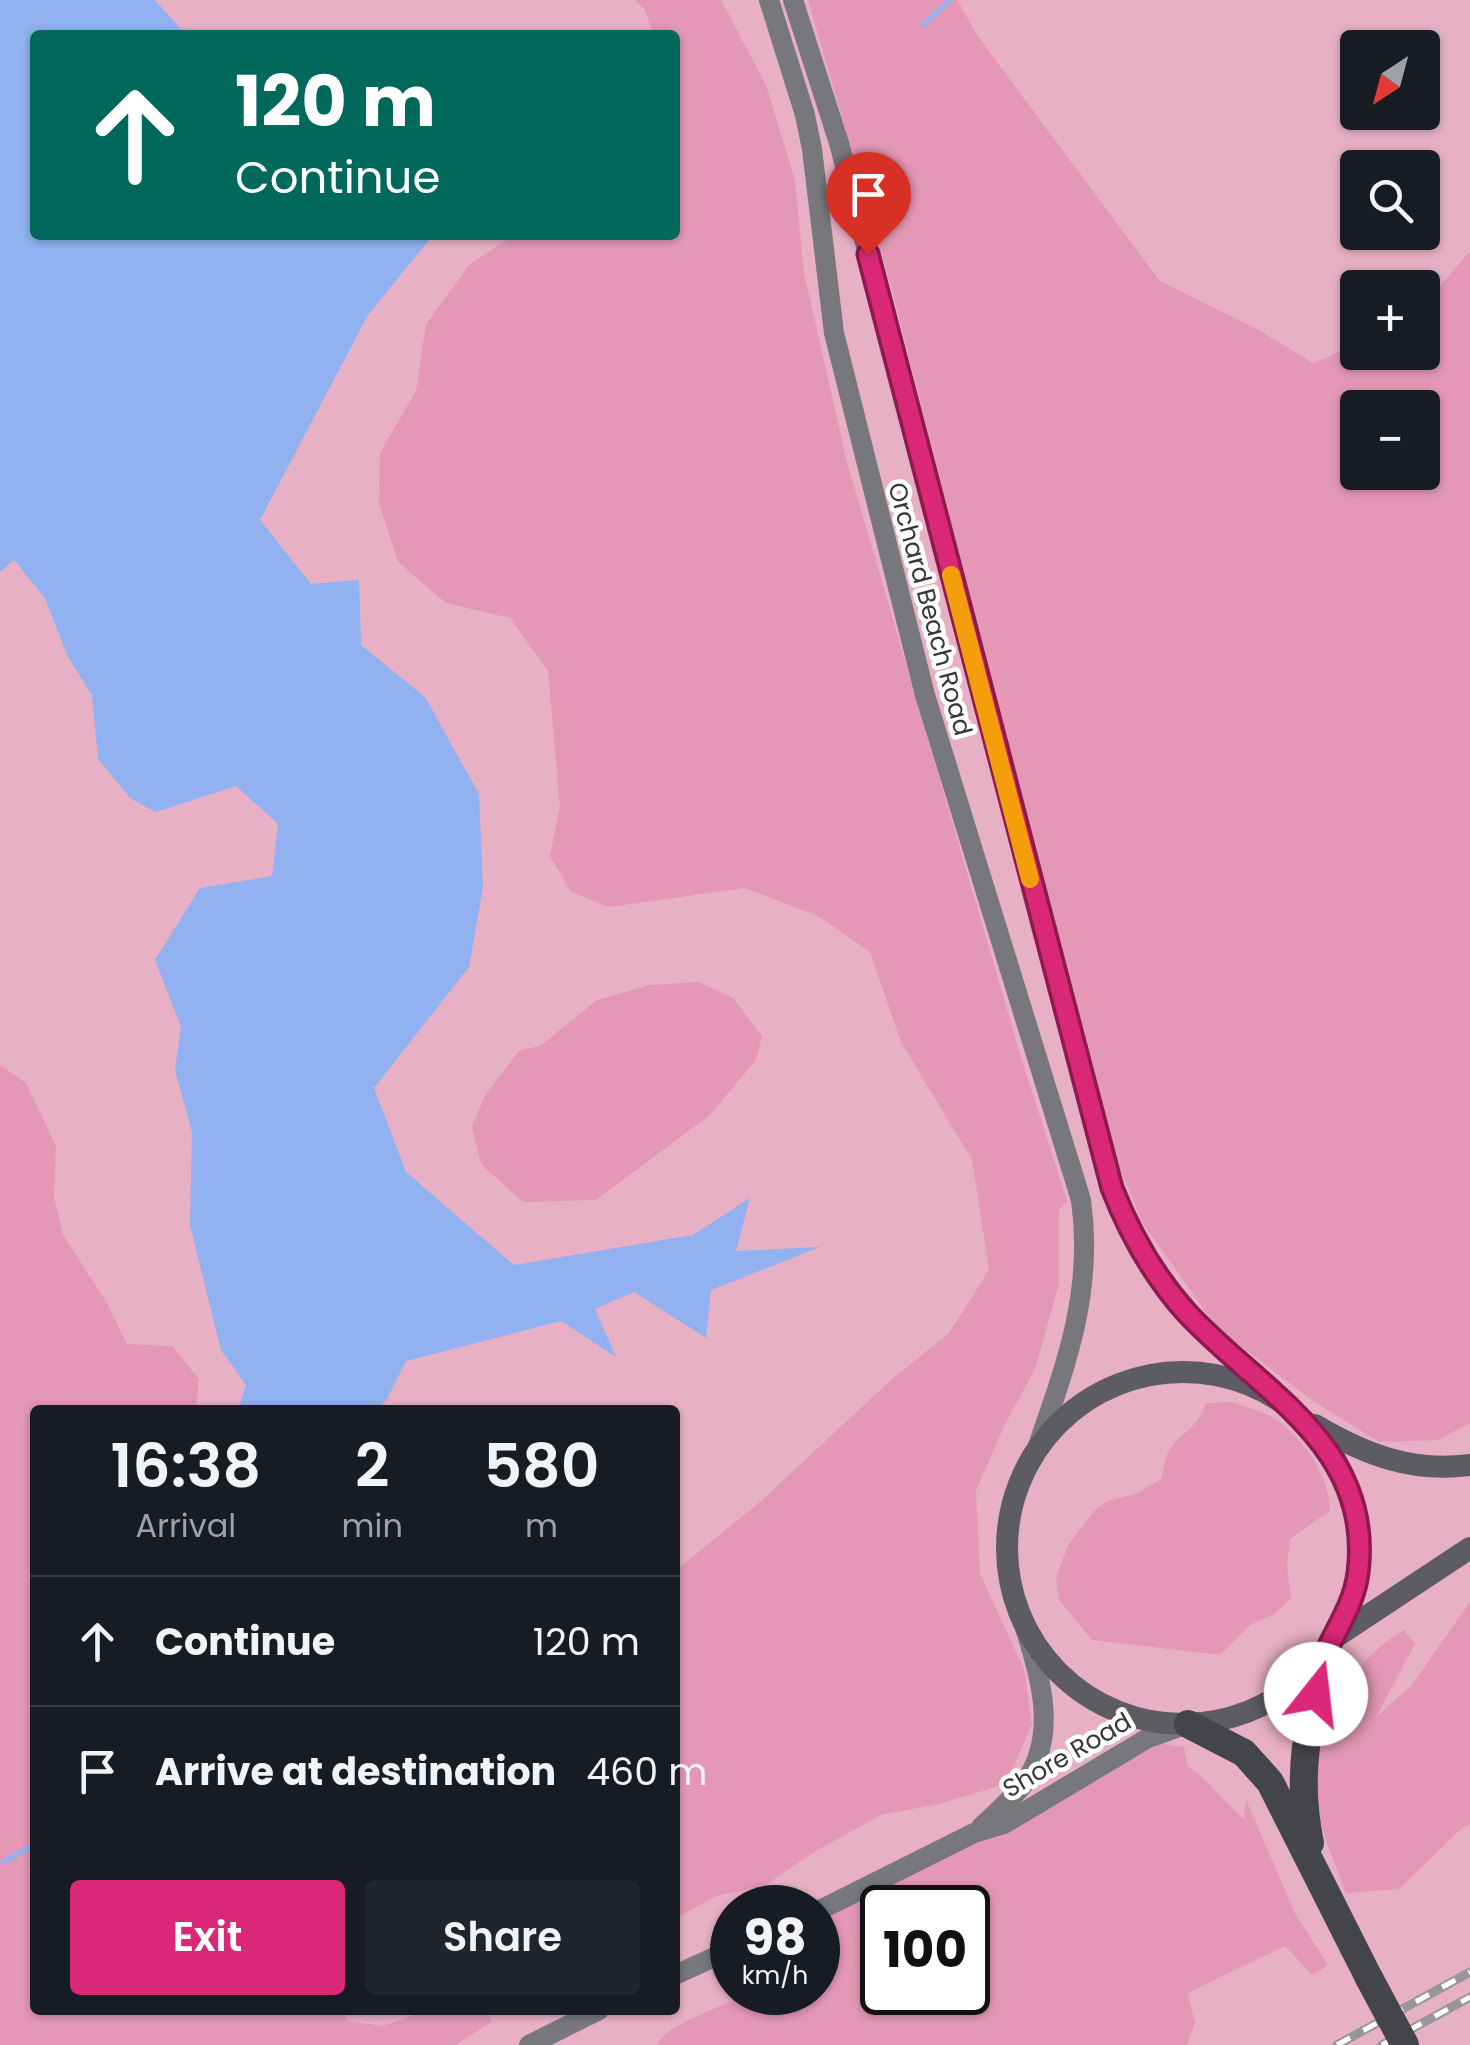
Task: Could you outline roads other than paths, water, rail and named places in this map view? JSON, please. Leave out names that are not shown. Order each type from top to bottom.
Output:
[{"type":"highway","points":[[1317,1874],[1304,1816],[1302,1774],[1306,1733],[1331,1645]]},
{"type":"highway","points":[[1188,1724],[1244,1754],[1274,1790],[1406,2045]]},
{"type":"main road","points":[[1470,1465],[1437,1467],[1383,1458],[1251,1387],[1221,1377],[1188,1373],[1138,1378],[1079,1406],[1034,1454],[1014,1503],[1008,1545],[1011,1582],[1021,1614],[1045,1656],[1068,1680],[1094,1699],[1140,1718],[1188,1724],[1220,1720],[1264,1705],[1294,1686],[1331,1645],[1470,1548]]},
{"type":"main road","points":[[1288,1408],[1318,1436],[1336,1462],[1357,1523],[1359,1556],[1355,1588],[1331,1645]]},
{"type":"street","name":"Orchard Beach Road","points":[[768,0],[805,115],[834,333],[925,694],[1082,1200],[1086,1254],[1079,1314],[1034,1454]]},
{"type":"street","name":"Orchard Beach Road","points":[[793,0],[840,143],[1112,1188],[1142,1252],[1170,1294],[1288,1408]]},
{"type":"street","name":"Shore Road","points":[[974,1833],[1027,1778],[1042,1742],[1042,1692],[1021,1614]]},
{"type":"street","name":"Shore Road","points":[[840,1899],[974,1833],[1004,1824],[1148,1738],[1188,1724]]},
{"type":"street","points":[[680,1973],[710,1959]]},
{"type":"street","points":[[529,2045],[589,2015]]},
{"type":"water","points":[[0,0],[155,0],[182,30],[30,30],[30,240],[429,240],[368,315],[260,520],[311,584],[359,580],[361,645],[425,697],[479,794],[483,887],[469,967],[374,1088],[406,1172],[514,1265],[693,1235],[750,1198],[736,1251],[820,1247],[711,1290],[706,1338],[634,1292],[595,1309],[616,1357],[561,1321],[406,1361],[382,1405],[240,1405],[246,1385],[221,1350],[190,1225],[192,1132],[175,1070],[181,1027],[155,960],[200,888],[272,876],[278,824],[236,786],[156,812],[130,798],[98,759],[92,696],[67,655],[45,598],[14,560],[0,572]]},
{"type":"waterway","points":[[923,25],[950,0]]},
{"type":"waterway","points":[[3,1862],[30,1847]]},
{"type":"railway","points":[[1337,2045],[1470,1972]]},
{"type":"railway","points":[[1382,2045],[1470,1997]]}]
